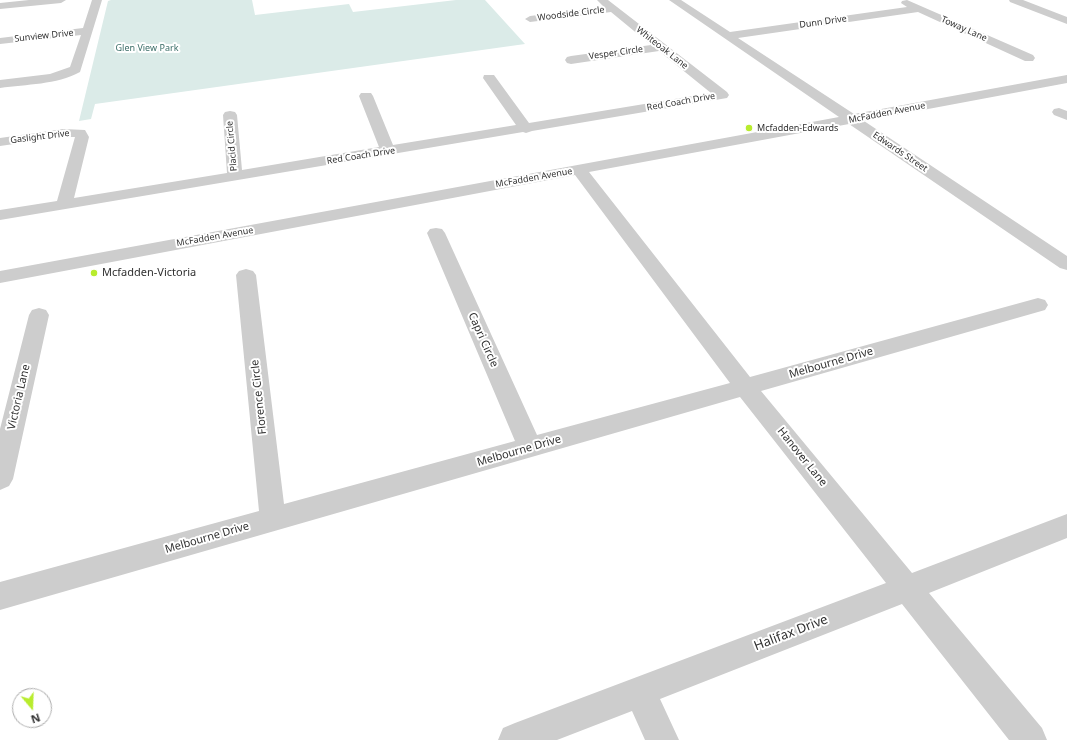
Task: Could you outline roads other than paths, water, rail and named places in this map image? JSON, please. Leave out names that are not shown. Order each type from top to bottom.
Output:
[{"type":"street","points":[[0,6],[61,0]]},
{"type":"street","points":[[0,84],[60,76],[71,73],[76,69],[97,0]]},
{"type":"street","name":"Whiteoak Lane","points":[[602,0],[722,95]]},
{"type":"street","name":"Edwards Street","points":[[674,0],[1067,264]]},
{"type":"street","name":"Toway Lane","points":[[900,0],[1028,58]]},
{"type":"street","points":[[1014,0],[1067,21]]},
{"type":"street","name":"Dunn Drive","points":[[728,36],[919,8]]},
{"type":"street","name":"Woodside Circle","points":[[530,19],[613,9]]},
{"type":"street","name":"Sunview Drive","points":[[0,41],[88,31]]},
{"type":"street","name":"Vesper Circle","points":[[571,60],[661,47]]},
{"type":"street","points":[[489,78],[526,129]]},
{"type":"street","name":"McFadden Avenue","points":[[0,277],[1067,79]]},
{"type":"street","name":"Red Coach Drive","points":[[0,215],[526,129],[722,95]]},
{"type":"street","points":[[366,96],[388,151]]},
{"type":"street","name":"Placid Circle","points":[[230,115],[235,176]]},
{"type":"street","name":"Gaslight Drive","points":[[0,142],[63,133],[80,133],[82,137],[64,204]]},
{"type":"street","name":"Hanover Lane","points":[[579,170],[745,387],[1030,740]]},
{"type":"street","name":"Capri Circle","points":[[436,233],[530,447]]},
{"type":"street","name":"Florence Circle","points":[[246,275],[273,520]]},
{"type":"street","name":"Melbourne Drive","points":[[0,596],[1038,305]]},
{"type":"street","name":"Victoria Lane","points":[[0,479],[39,316]]},
{"type":"street","name":"Halifax Drive","points":[[515,740],[1067,526]]},
{"type":"street","points":[[640,692],[662,740]]},
{"type":"place","name":"Mcfadden-Edwards","points":[[749,128]]},
{"type":"place","name":"Mcfadden-Victoria","points":[[94,273]]},
{"type":"park label","name":"Glen View Park","points":[[147,48]]}]
